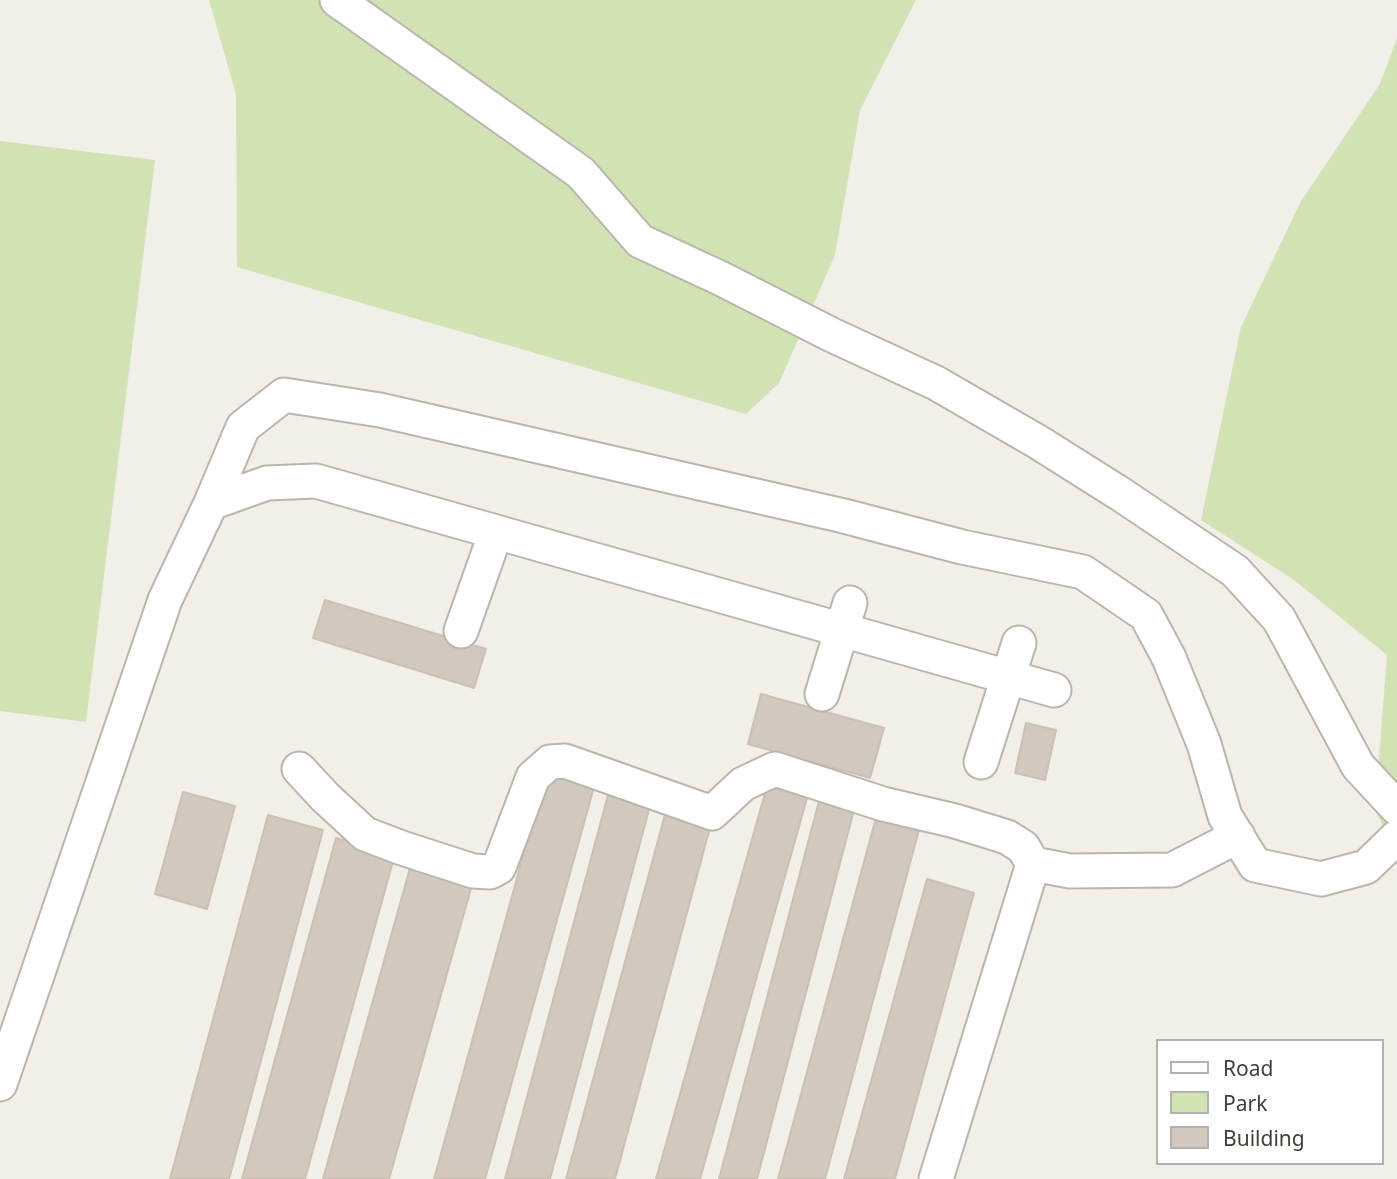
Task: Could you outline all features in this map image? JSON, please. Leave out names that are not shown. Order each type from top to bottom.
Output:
[{"type":"street","points":[[337,0],[581,173],[640,241],[936,383],[1038,442],[1235,571],[1279,619],[1358,766],[1397,808]]},
{"type":"street","points":[[0,1084],[165,600],[243,427],[284,395],[380,410],[831,513],[962,547],[1083,572],[1146,615],[1169,658],[1204,744],[1225,816],[1255,865],[1321,879],[1366,867],[1397,837]]},
{"type":"street","points":[[211,503],[267,483],[316,481],[496,532],[846,616],[1054,690]]},
{"type":"street","points":[[461,631],[496,532]]},
{"type":"street","points":[[822,694],[846,616]]},
{"type":"street","points":[[981,762],[1019,643]]},
{"type":"street","points":[[299,769],[365,834],[473,871],[490,872],[499,867],[533,777],[550,762],[565,761],[712,813],[743,784],[775,769],[883,804],[1007,837],[1023,847],[1033,864],[1070,872],[1172,870],[1238,836]]},
{"type":"street","points":[[936,1179],[1033,864]]},
{"type":"green space","points":[[209,0],[916,0],[860,110],[835,255],[779,383],[746,414],[237,267],[236,94]]},
{"type":"green space","points":[[1397,38],[1397,857],[1375,809],[1387,655],[1294,580],[1201,520],[1241,327],[1301,201],[1380,84]]},
{"type":"green space","points":[[0,141],[155,160],[86,722],[0,711]]},
{"type":"building","points":[[325,600],[486,649],[474,688],[313,638]]},
{"type":"building","points":[[761,694],[884,728],[870,778],[748,744]]},
{"type":"building","points":[[1026,723],[1056,730],[1045,780],[1015,773]]},
{"type":"building","points":[[546,773],[594,787],[485,1179],[434,1179]]},
{"type":"building","points":[[767,786],[807,798],[700,1179],[656,1179]]},
{"type":"building","points":[[183,792],[235,806],[207,909],[155,894]]},
{"type":"building","points":[[608,795],[650,806],[550,1179],[505,1179]]},
{"type":"building","points":[[819,801],[854,810],[757,1179],[719,1179]]},
{"type":"building","points":[[666,811],[711,824],[615,1179],[566,1179]]},
{"type":"building","points":[[877,814],[920,826],[825,1179],[778,1179]]},
{"type":"building","points":[[268,815],[323,830],[229,1179],[170,1179]]},
{"type":"building","points":[[336,838],[395,854],[305,1179],[242,1179]]},
{"type":"building","points":[[412,861],[474,878],[389,1179],[323,1179]]},
{"type":"building","points":[[927,879],[974,893],[895,1179],[844,1179]]}]
